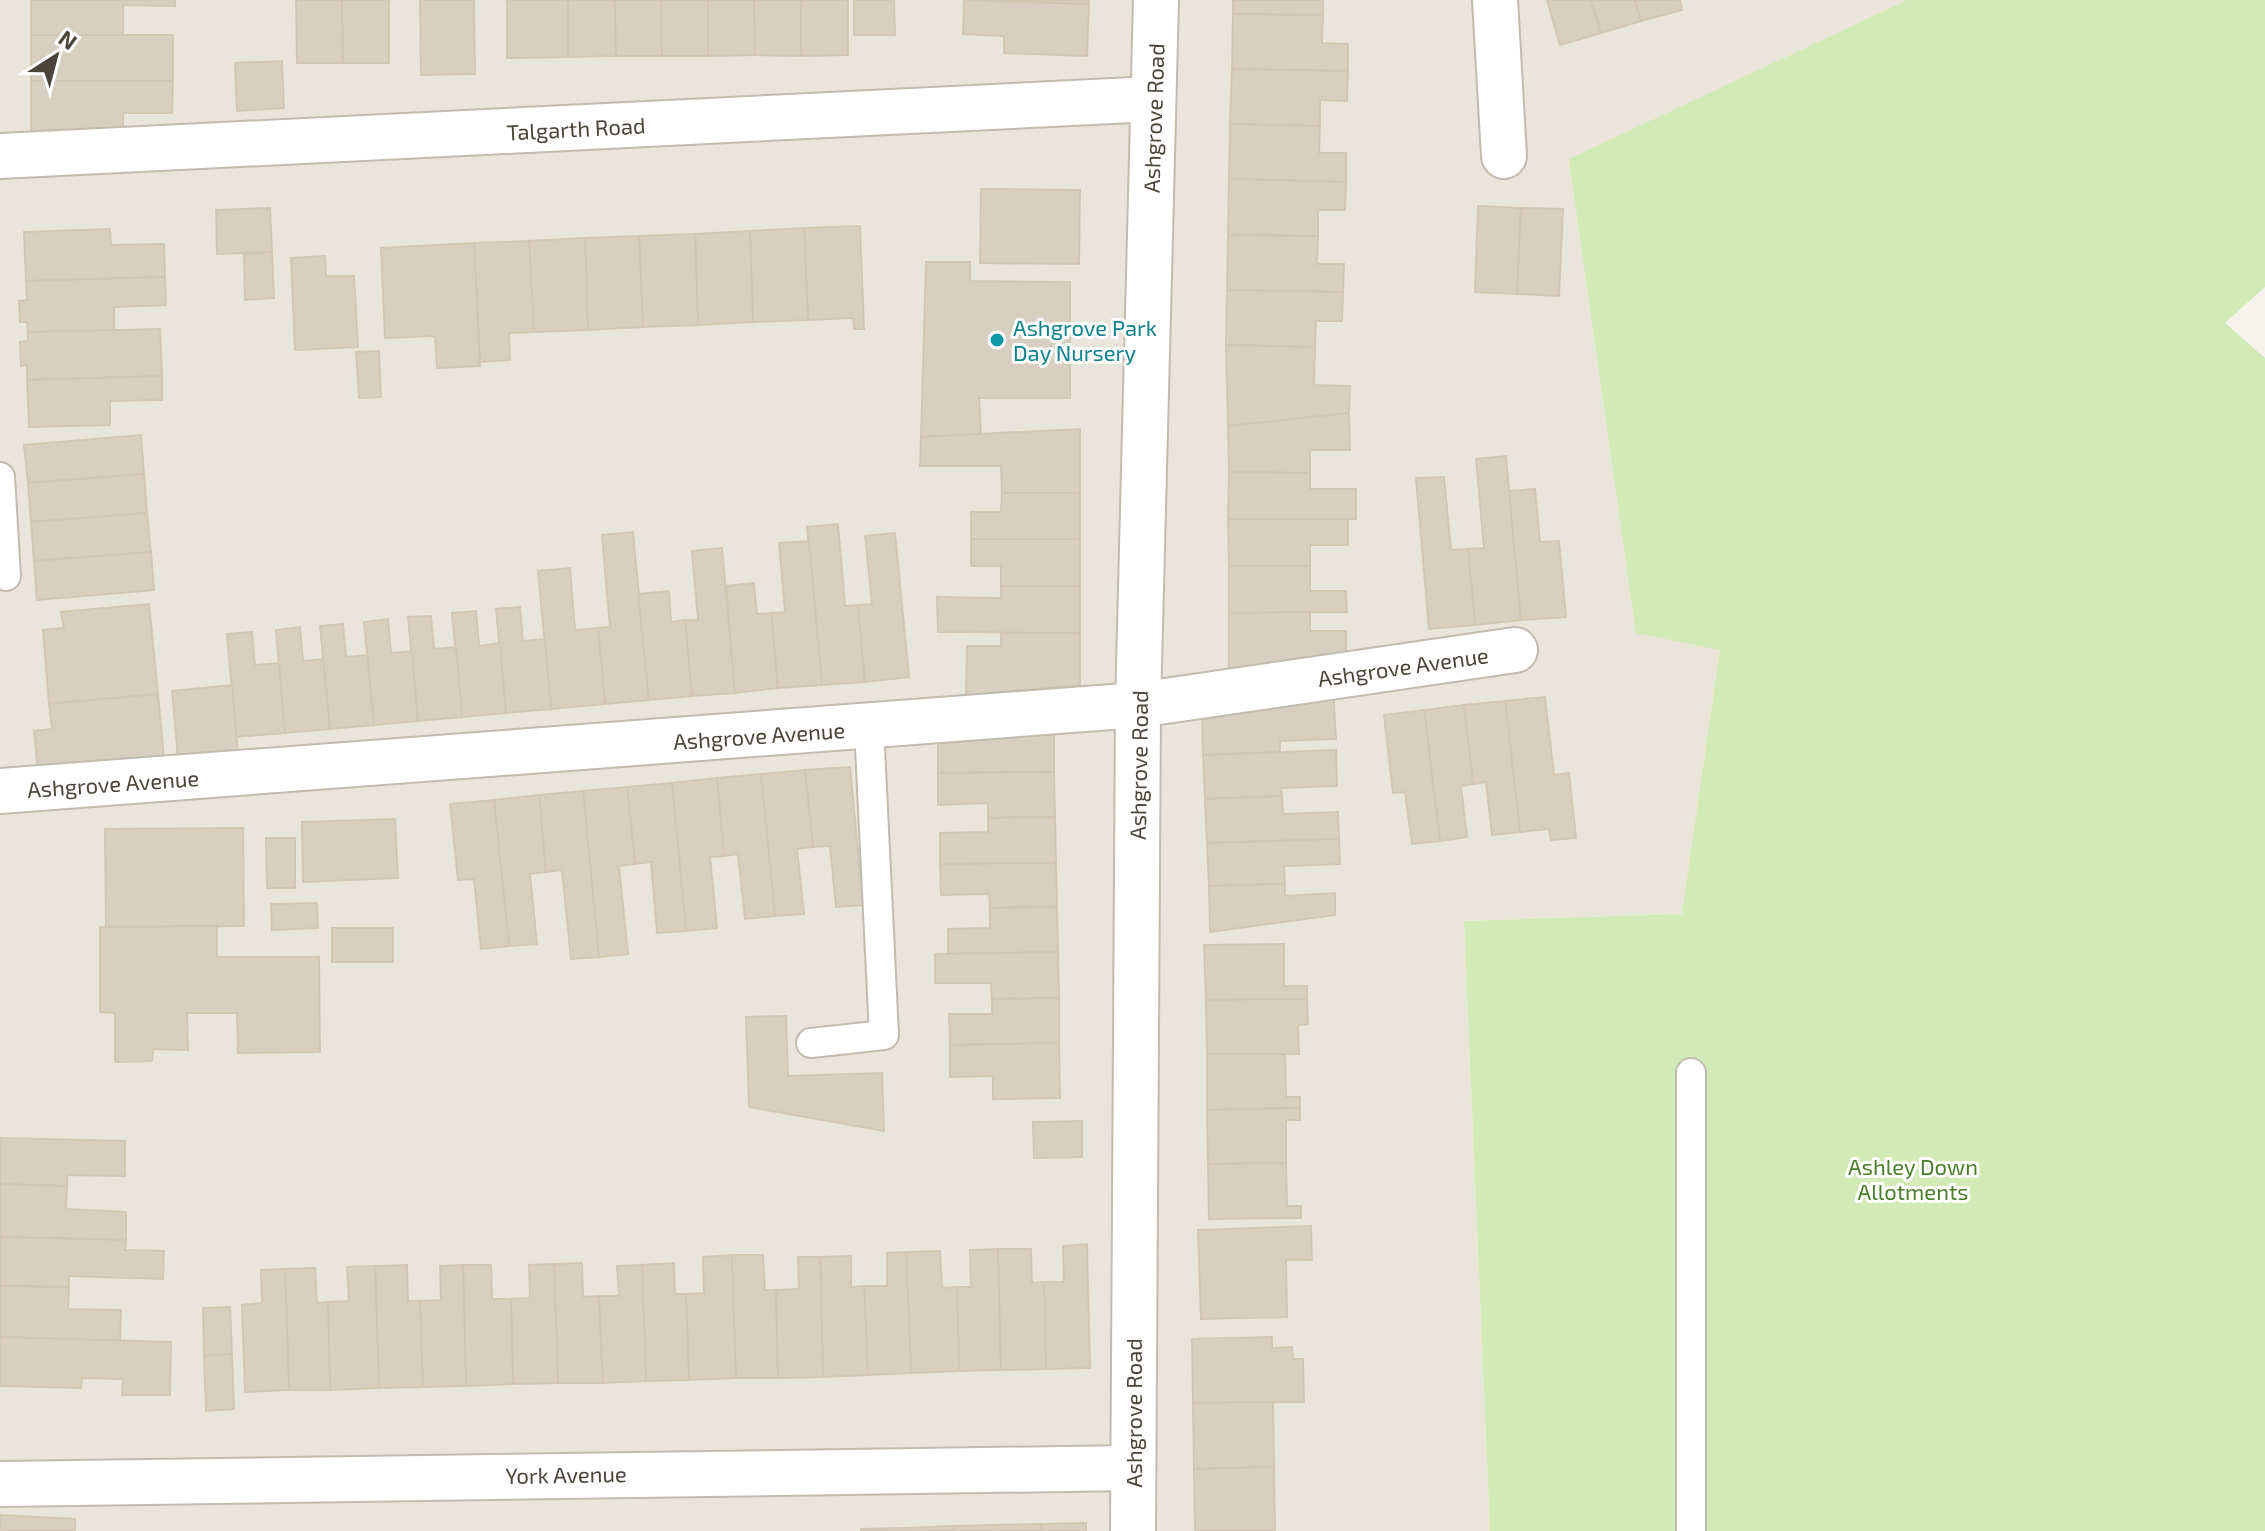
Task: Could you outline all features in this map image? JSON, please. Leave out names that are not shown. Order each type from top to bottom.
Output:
[{"type":"street","name":"Ashgrove Road","points":[[1133,1531],[1138,705],[1156,0]]},
{"type":"street","points":[[1495,0],[1504,156]]},
{"type":"street","name":"Talgarth Road","points":[[0,156],[1153,99]]},
{"type":"street","name":"Ashgrove Avenue","points":[[0,791],[1138,705],[1515,650]]},
{"type":"street","name":"York Avenue","points":[[0,1484],[1132,1468]]},
{"type":"lane","points":[[0,477],[6,576]]},
{"type":"lane","points":[[811,1043],[884,1035],[869,727]]},
{"type":"lane","points":[[1691,1073],[1691,1531]]},
{"type":"shaded area","points":[[0,0],[1907,0],[1569,160],[1720,650],[1683,914],[1464,921],[1490,1531],[0,1531]]},
{"type":"green space","name":"Ashley Down Allotments","points":[[1907,0],[2265,0],[2265,287],[2225,323],[2265,358],[2265,1531],[1490,1531],[1464,921],[1682,914],[1720,650],[1636,633],[1569,159]]},
{"type":"building","points":[[31,0],[175,0],[175,6],[123,5],[123,35],[31,35]]},
{"type":"building","points":[[296,0],[342,0],[343,63],[297,63]]},
{"type":"building","points":[[342,0],[389,0],[389,63],[343,63]]},
{"type":"building","points":[[420,0],[474,0],[475,74],[421,75]]},
{"type":"building","points":[[507,0],[568,0],[568,57],[507,58]]},
{"type":"building","points":[[568,0],[615,0],[616,56],[568,57]]},
{"type":"building","points":[[615,0],[661,0],[662,56],[616,56]]},
{"type":"building","points":[[661,0],[708,0],[708,56],[662,56]]},
{"type":"building","points":[[708,0],[754,0],[755,55],[708,56]]},
{"type":"building","points":[[754,0],[801,0],[801,56],[755,55]]},
{"type":"building","points":[[801,0],[848,0],[848,55],[801,56]]},
{"type":"building","points":[[854,0],[894,0],[895,35],[854,35]]},
{"type":"building","points":[[964,0],[1089,4],[1087,56],[1004,53],[1004,36],[963,34]]},
{"type":"building","points":[[987,0],[1089,0],[1089,4]]},
{"type":"building","points":[[1233,0],[1323,0],[1323,15],[1233,14]]},
{"type":"building","points":[[1547,0],[1591,0],[1601,33],[1560,45]]},
{"type":"building","points":[[1591,0],[1635,0],[1641,21],[1601,33]]},
{"type":"building","points":[[1635,0],[1680,0],[1682,10],[1641,21]]},
{"type":"building","points":[[1233,14],[1323,15],[1322,43],[1348,44],[1348,71],[1232,69]]},
{"type":"building","points":[[31,35],[173,35],[173,81],[31,81]]},
{"type":"building","points":[[282,61],[284,108],[237,111],[235,63]]},
{"type":"building","points":[[1232,69],[1348,71],[1347,101],[1320,100],[1320,126],[1230,124]]},
{"type":"building","points":[[31,81],[173,81],[172,113],[123,113],[123,135],[31,135]]},
{"type":"building","points":[[1230,124],[1320,126],[1319,153],[1346,153],[1346,182],[1229,179]]},
{"type":"building","points":[[1229,179],[1346,182],[1345,210],[1318,210],[1318,236],[1228,235]]},
{"type":"building","points":[[981,189],[1080,190],[1079,264],[980,263]]},
{"type":"building","points":[[1478,206],[1521,208],[1517,294],[1475,292]]},
{"type":"building","points":[[270,208],[272,252],[217,254],[216,210]]},
{"type":"building","points":[[1521,208],[1563,209],[1559,296],[1517,294]]},
{"type":"building","points":[[860,226],[864,329],[854,329],[853,318],[808,320],[804,228]]},
{"type":"building","points":[[804,228],[808,320],[753,322],[750,231]]},
{"type":"building","points":[[110,229],[111,245],[164,244],[165,277],[26,281],[24,232]]},
{"type":"building","points":[[750,231],[753,322],[698,325],[695,234]]},
{"type":"building","points":[[695,234],[698,325],[643,327],[639,236]]},
{"type":"building","points":[[1228,235],[1318,236],[1317,264],[1344,264],[1343,292],[1227,290]]},
{"type":"building","points":[[639,236],[643,327],[588,330],[585,238]]},
{"type":"building","points":[[585,238],[588,330],[534,332],[529,241]]},
{"type":"building","points":[[529,241],[534,332],[509,333],[510,360],[480,362],[474,243]]},
{"type":"building","points":[[474,243],[480,366],[437,368],[435,336],[385,338],[381,248]]},
{"type":"building","points":[[272,252],[274,298],[245,300],[244,254]]},
{"type":"building","points":[[325,256],[326,276],[354,276],[358,347],[295,350],[291,258]]},
{"type":"building","name":"Ashgrove Park Day Nursery","points":[[926,262],[970,262],[970,281],[1070,282],[1070,398],[979,398],[981,434],[921,437]]},
{"type":"building","points":[[165,277],[166,305],[114,307],[114,331],[28,332],[27,322],[20,322],[19,301],[27,300],[26,281]]},
{"type":"building","points":[[1227,290],[1343,292],[1342,321],[1316,321],[1315,347],[1226,345]]},
{"type":"building","points":[[160,329],[162,376],[27,380],[27,365],[21,366],[20,342],[28,341],[28,332]]},
{"type":"building","points":[[1226,345],[1315,347],[1314,385],[1350,386],[1349,413],[1228,426]]},
{"type":"building","points":[[379,351],[381,397],[359,398],[356,352]]},
{"type":"building","points":[[162,376],[162,400],[110,401],[110,425],[29,427],[27,380]]},
{"type":"building","points":[[1349,413],[1350,450],[1310,450],[1310,473],[1229,472],[1228,426]]},
{"type":"building","points":[[1080,429],[1080,493],[1002,493],[1001,466],[920,466],[921,437]]},
{"type":"building","points":[[141,435],[144,474],[28,483],[24,445]]},
{"type":"building","points":[[1506,456],[1521,620],[1475,625],[1468,549],[1484,548],[1476,459]]},
{"type":"building","points":[[1229,472],[1310,473],[1310,489],[1356,489],[1356,519],[1228,519]]},
{"type":"building","points":[[144,474],[147,513],[31,522],[28,483]]},
{"type":"building","points":[[1444,477],[1451,550],[1468,549],[1475,625],[1429,629],[1416,478]]},
{"type":"building","points":[[1535,489],[1540,542],[1559,541],[1566,617],[1521,620],[1509,491]]},
{"type":"building","points":[[1002,493],[1080,493],[1080,539],[971,539],[971,512],[1001,512]]},
{"type":"building","points":[[147,513],[151,552],[34,561],[31,522]]},
{"type":"building","points":[[1228,519],[1348,519],[1348,545],[1310,545],[1310,566],[1229,566]]},
{"type":"building","points":[[838,524],[845,606],[858,605],[865,682],[822,685],[807,527]]},
{"type":"building","points":[[633,532],[649,700],[605,704],[598,628],[610,627],[602,535]]},
{"type":"building","points":[[895,533],[909,677],[865,682],[858,605],[872,604],[865,536]]},
{"type":"building","points":[[971,539],[1080,539],[1080,586],[1001,586],[1001,566],[971,566]]},
{"type":"building","points":[[809,541],[822,685],[778,688],[771,613],[785,612],[779,543]]},
{"type":"building","points":[[722,548],[735,693],[692,696],[685,620],[698,620],[692,551]]},
{"type":"building","points":[[151,552],[154,590],[37,600],[34,561]]},
{"type":"building","points":[[1229,566],[1310,566],[1310,591],[1346,591],[1347,612],[1229,613]]},
{"type":"building","points":[[570,568],[575,630],[598,628],[605,704],[551,709],[538,571]]},
{"type":"building","points":[[754,583],[757,614],[771,613],[778,688],[735,693],[726,586]]},
{"type":"building","points":[[1001,586],[1080,586],[1080,633],[938,632],[937,597],[1001,598]]},
{"type":"building","points":[[669,591],[671,622],[685,620],[692,696],[649,700],[638,594]]},
{"type":"building","points":[[149,604],[158,694],[49,704],[43,630],[64,628],[61,612]]},
{"type":"building","points":[[520,607],[523,641],[545,639],[551,709],[506,713],[496,609]]},
{"type":"building","points":[[476,611],[479,646],[500,643],[506,713],[462,717],[452,613]]},
{"type":"building","points":[[1310,612],[1310,631],[1346,631],[1346,659],[1229,672],[1229,613]]},
{"type":"building","points":[[431,616],[434,649],[456,647],[462,717],[418,721],[408,617]]},
{"type":"building","points":[[388,619],[391,653],[412,651],[418,721],[374,725],[364,622]]},
{"type":"building","points":[[343,624],[346,657],[367,655],[374,725],[330,729],[320,626]]},
{"type":"building","points":[[300,627],[303,661],[323,659],[330,729],[285,733],[276,630]]},
{"type":"building","points":[[252,632],[255,665],[279,663],[285,733],[236,737],[227,634]]},
{"type":"building","points":[[1001,633],[1080,633],[1080,685],[966,695],[967,646],[1001,646]]},
{"type":"building","points":[[232,685],[238,753],[178,758],[172,691]]},
{"type":"building","points":[[1333,688],[1336,739],[1280,741],[1280,752],[1203,755],[1202,708]]},
{"type":"building","points":[[158,694],[164,759],[38,771],[34,731],[52,729],[49,704]]},
{"type":"building","points":[[1545,697],[1554,775],[1569,773],[1576,838],[1551,840],[1549,829],[1520,832],[1505,701]]},
{"type":"building","points":[[1505,701],[1520,832],[1492,835],[1486,782],[1473,784],[1464,705]]},
{"type":"building","points":[[1464,705],[1473,784],[1461,786],[1467,837],[1440,841],[1424,710]]},
{"type":"building","points":[[1424,710],[1440,841],[1412,844],[1405,792],[1393,793],[1384,715]]},
{"type":"building","points":[[1054,720],[1054,772],[938,773],[938,733]]},
{"type":"building","points":[[1336,750],[1337,786],[1281,788],[1282,796],[1205,799],[1203,755]]},
{"type":"building","points":[[850,767],[863,905],[836,907],[830,846],[813,847],[805,770]]},
{"type":"building","points":[[805,770],[813,847],[797,849],[804,914],[775,916],[761,774]]},
{"type":"building","points":[[1054,772],[1055,817],[988,818],[988,803],[938,805],[938,773]]},
{"type":"building","points":[[761,774],[775,916],[745,919],[738,854],[724,856],[717,778]]},
{"type":"building","points":[[717,778],[724,856],[710,857],[717,928],[686,931],[672,783]]},
{"type":"building","points":[[672,783],[686,931],[657,933],[651,862],[635,864],[627,787]]},
{"type":"building","points":[[627,787],[635,864],[619,866],[628,954],[599,957],[583,791]]},
{"type":"building","points":[[583,791],[599,957],[571,959],[562,870],[546,872],[539,795]]},
{"type":"building","points":[[539,795],[546,872],[530,874],[537,944],[509,946],[494,800]]},
{"type":"building","points":[[1282,796],[1283,814],[1338,812],[1339,839],[1207,843],[1205,799]]},
{"type":"building","points":[[494,800],[509,946],[481,949],[474,879],[458,880],[450,804]]},
{"type":"building","points":[[1055,817],[1056,863],[940,864],[940,833],[988,832],[988,818]]},
{"type":"building","points":[[395,819],[398,878],[303,882],[302,822]]},
{"type":"building","points":[[243,828],[244,926],[106,928],[105,829]]},
{"type":"building","points":[[266,838],[295,838],[295,888],[267,888]]},
{"type":"building","points":[[1339,839],[1340,864],[1284,866],[1285,884],[1209,886],[1207,843]]},
{"type":"building","points":[[1056,863],[1057,907],[990,908],[989,894],[941,895],[940,864]]},
{"type":"building","points":[[1285,884],[1285,896],[1335,893],[1335,915],[1210,932],[1209,886]]},
{"type":"building","points":[[317,903],[318,928],[272,930],[271,904]]},
{"type":"building","points":[[1057,907],[1058,952],[948,954],[948,929],[990,928],[990,908]]},
{"type":"building","points":[[217,926],[217,957],[319,957],[320,1052],[238,1053],[237,1013],[187,1013],[188,1050],[153,1049],[152,1061],[115,1062],[115,1013],[100,1012],[100,927]]},
{"type":"building","points":[[332,928],[393,928],[393,962],[332,962]]},
{"type":"building","points":[[1284,944],[1284,986],[1307,986],[1307,999],[1206,1000],[1204,945]]},
{"type":"building","points":[[1058,952],[1059,998],[992,999],[991,983],[935,983],[935,954]]},
{"type":"building","points":[[1059,998],[1059,1043],[950,1045],[949,1014],[992,1014],[992,999]]},
{"type":"building","points":[[1307,999],[1308,1024],[1298,1025],[1299,1054],[1207,1054],[1206,1000]]},
{"type":"building","points":[[786,1016],[788,1076],[882,1073],[884,1131],[749,1107],[746,1017]]},
{"type":"building","points":[[1059,1043],[1060,1098],[993,1099],[993,1076],[950,1077],[950,1045]]},
{"type":"building","points":[[1207,1054],[1285,1054],[1286,1097],[1300,1097],[1300,1108],[1207,1110]]},
{"type":"building","points":[[1300,1108],[1300,1120],[1286,1120],[1286,1163],[1208,1164],[1207,1110]]},
{"type":"building","points":[[1082,1121],[1082,1157],[1034,1158],[1033,1122]]},
{"type":"building","points":[[0,1138],[125,1141],[125,1176],[67,1175],[67,1186],[0,1184]]},
{"type":"building","points":[[1286,1163],[1287,1206],[1301,1206],[1301,1218],[1209,1219],[1208,1164]]},
{"type":"building","points":[[0,1184],[67,1186],[66,1209],[126,1212],[126,1240],[0,1237]]},
{"type":"building","points":[[1311,1226],[1312,1260],[1286,1260],[1287,1317],[1201,1319],[1198,1230]]},
{"type":"building","points":[[0,1237],[126,1240],[125,1250],[164,1251],[163,1279],[69,1276],[69,1287],[0,1286]]},
{"type":"building","points":[[1087,1244],[1090,1368],[1046,1369],[1044,1282],[1064,1282],[1063,1246]]},
{"type":"building","points":[[998,1249],[1001,1370],[959,1371],[957,1287],[971,1287],[970,1250]]},
{"type":"building","points":[[998,1249],[1031,1249],[1032,1283],[1044,1282],[1046,1369],[1001,1370]]},
{"type":"building","points":[[940,1251],[942,1288],[957,1287],[959,1371],[911,1373],[906,1252]]},
{"type":"building","points":[[906,1252],[911,1373],[868,1375],[864,1286],[887,1286],[887,1253]]},
{"type":"building","points":[[732,1255],[736,1378],[689,1380],[686,1294],[704,1293],[703,1257]]},
{"type":"building","points":[[732,1255],[763,1255],[765,1290],[776,1290],[778,1378],[736,1378]]},
{"type":"building","points":[[851,1256],[851,1287],[864,1286],[868,1375],[823,1377],[820,1257]]},
{"type":"building","points":[[798,1257],[820,1257],[823,1377],[778,1378],[776,1290],[799,1289]]},
{"type":"building","points":[[582,1263],[583,1297],[599,1296],[603,1383],[558,1383],[554,1264]]},
{"type":"building","points":[[674,1263],[675,1294],[686,1294],[689,1380],[646,1381],[642,1265]]},
{"type":"building","points":[[554,1264],[558,1383],[513,1384],[511,1299],[530,1298],[529,1265]]},
{"type":"building","points":[[407,1265],[408,1301],[420,1301],[423,1387],[379,1388],[375,1266]]},
{"type":"building","points":[[463,1265],[491,1265],[492,1299],[511,1299],[513,1384],[466,1386]]},
{"type":"building","points":[[463,1265],[466,1386],[423,1387],[420,1301],[441,1300],[440,1266]]},
{"type":"building","points":[[642,1265],[646,1381],[603,1383],[599,1296],[619,1296],[617,1266]]},
{"type":"building","points":[[375,1266],[379,1388],[330,1390],[328,1302],[349,1301],[347,1267]]},
{"type":"building","points":[[315,1268],[317,1303],[328,1302],[330,1390],[289,1390],[285,1269]]},
{"type":"building","points":[[285,1269],[289,1390],[245,1392],[242,1305],[262,1303],[261,1270]]},
{"type":"building","points":[[0,1286],[69,1287],[68,1309],[121,1310],[120,1341],[0,1337]]},
{"type":"building","points":[[230,1307],[232,1354],[204,1356],[203,1308]]},
{"type":"building","points":[[0,1337],[171,1342],[170,1395],[122,1395],[123,1379],[82,1378],[81,1388],[0,1386]]},
{"type":"building","points":[[1272,1337],[1272,1348],[1292,1347],[1293,1359],[1303,1359],[1304,1402],[1193,1403],[1192,1339]]},
{"type":"building","points":[[232,1354],[234,1409],[206,1411],[204,1356]]},
{"type":"building","points":[[1273,1402],[1274,1467],[1194,1469],[1193,1403]]},
{"type":"building","points":[[1274,1467],[1275,1531],[1195,1531],[1194,1469]]},
{"type":"building","points":[[0,1515],[75,1519],[75,1531],[0,1531]]},
{"type":"building","points":[[1086,1523],[1086,1531],[1041,1531],[1041,1524]]},
{"type":"building","points":[[1041,1524],[1041,1531],[995,1531],[995,1525]]},
{"type":"building","points":[[995,1525],[995,1531],[953,1531],[953,1526]]},
{"type":"building","points":[[953,1526],[953,1531],[906,1531],[906,1528]]},
{"type":"building","points":[[906,1528],[906,1531],[861,1531],[861,1529]]},
{"type":"place","name":"Ashgrove Park Day Nursery","points":[[997,340]]}]
